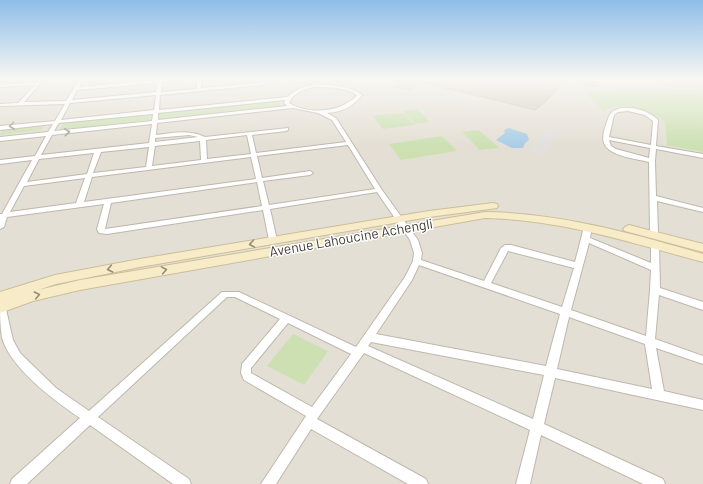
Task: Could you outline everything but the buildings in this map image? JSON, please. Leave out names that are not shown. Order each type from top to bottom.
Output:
[{"type":"street","points":[[19,105],[22,102]]},
{"type":"street","points":[[0,227],[2,216],[23,184],[52,133],[67,102]]},
{"type":"street","points":[[0,105],[72,102]]},
{"type":"street","points":[[149,168],[158,102]]},
{"type":"street","points":[[0,128],[252,102]]},
{"type":"street","points":[[287,102],[286,103],[292,107]]},
{"type":"street","points":[[334,118],[353,102]]},
{"type":"street","points":[[0,139],[292,107],[320,112],[334,118],[401,224],[414,240],[418,253],[417,261],[409,278],[311,418],[268,484]]},
{"type":"street","points":[[320,112],[342,110]]},
{"type":"street","points":[[652,161],[609,148],[606,143],[606,138],[612,114],[621,110],[637,111],[649,115],[656,121],[652,161],[655,290],[650,342],[659,396]]},
{"type":"street","points":[[0,162],[286,129]]},
{"type":"street","points":[[153,137],[189,133],[203,138]]},
{"type":"street","points":[[248,134],[273,240]]},
{"type":"street","points":[[203,138],[204,161]]},
{"type":"street","points":[[606,138],[703,156]]},
{"type":"street","points":[[23,184],[350,143]]},
{"type":"street","points":[[79,205],[98,151]]},
{"type":"street","points":[[2,216],[310,173]]},
{"type":"street","points":[[108,201],[101,229],[102,231],[107,232],[379,190]]},
{"type":"street","points":[[654,198],[703,210]]},
{"type":"street","name":"Avenue Lahoucine Achengli","points":[[0,307],[30,297],[80,285],[401,224],[476,207],[514,206],[560,213],[654,240],[703,258]]},
{"type":"street","name":"Avenue Lahoucine Achengli","points":[[0,297],[55,280],[140,263],[273,240],[485,215],[513,214],[564,220],[654,240],[703,248]]},
{"type":"street","points":[[523,484],[565,312],[586,239],[588,226]]},
{"type":"street","points":[[586,239],[655,268]]},
{"type":"street","points":[[486,285],[505,248],[511,248],[578,266]]},
{"type":"street","points":[[417,261],[703,360]]},
{"type":"street","points":[[655,290],[703,306]]},
{"type":"street","points":[[17,484],[226,294],[236,294],[359,350],[537,426],[653,483]]},
{"type":"street","points":[[0,307],[8,340],[16,356],[52,392],[184,484]]},
{"type":"street","points":[[287,318],[246,367],[248,377],[311,418],[421,484]]},
{"type":"street","points":[[369,337],[551,372],[703,405]]},
{"type":"shaded area","points":[[0,102],[703,102],[703,484],[0,484]]},
{"type":"shaded area","points":[[548,129],[561,132],[543,155],[529,151]]},
{"type":"green space","points":[[262,102],[279,102],[282,107],[158,120],[159,112]]},
{"type":"green space","points":[[595,102],[703,102],[703,152],[667,145],[665,122],[652,114],[635,108],[626,107],[610,108],[604,111]]},
{"type":"green space","points":[[417,109],[430,122],[415,124],[403,111]]},
{"type":"green space","points":[[151,113],[150,120],[60,130],[64,122]]},
{"type":"green space","points":[[403,113],[415,125],[383,129],[373,116]]},
{"type":"green space","points":[[44,126],[41,130],[0,135],[2,130]]},
{"type":"green space","points":[[479,130],[499,148],[480,150],[462,132]]},
{"type":"green space","points":[[442,136],[457,151],[401,160],[389,144]]},
{"type":"green space","points":[[293,334],[328,351],[304,385],[267,366]]},
{"type":"water","points":[[509,128],[527,134],[529,140],[525,143],[523,148],[512,148],[496,140],[505,133],[504,130]]}]
